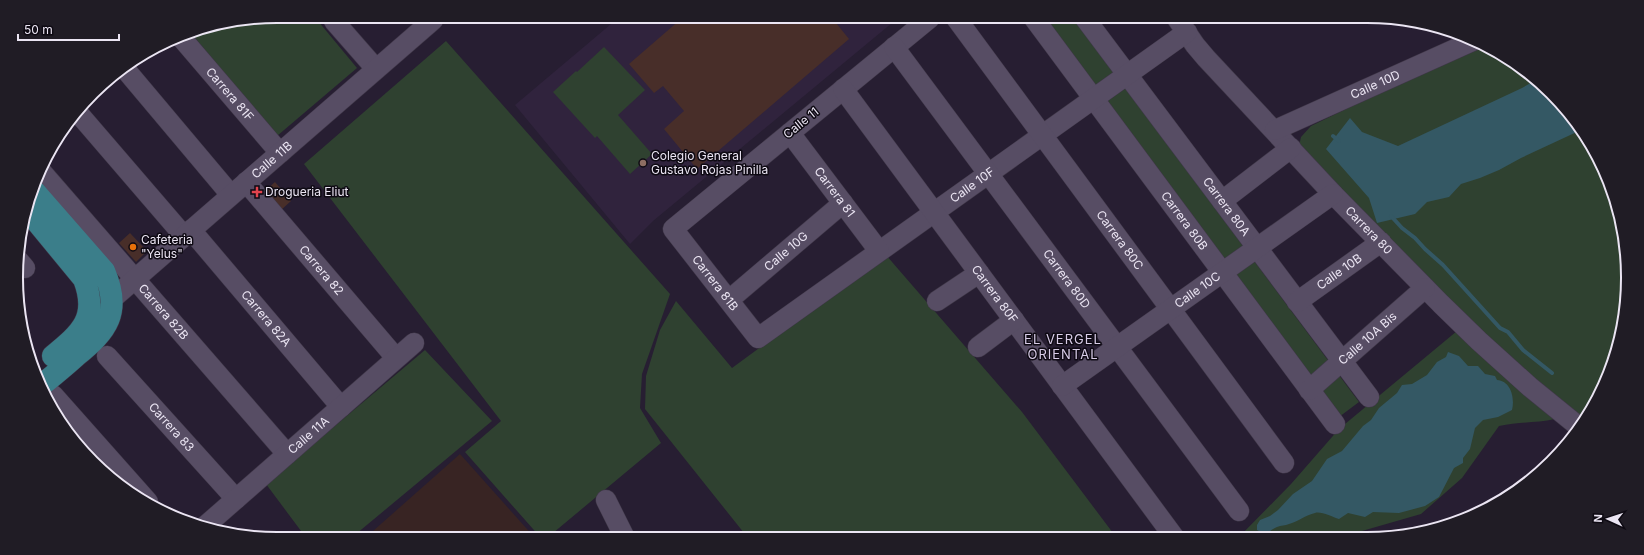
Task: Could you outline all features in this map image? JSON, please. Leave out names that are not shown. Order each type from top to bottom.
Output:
[{"type":"main road","points":[[37,195],[104,271],[110,285],[112,299],[108,321],[101,333],[48,389]]},
{"type":"main road","points":[[31,215],[84,279],[89,292],[90,305],[87,321],[81,331],[39,367]]},
{"type":"street","points":[[337,23],[376,69]]},
{"type":"street","name":"Calle 11B","points":[[112,299],[376,69],[426,23]]},
{"type":"street","name":"Calle 11","points":[[673,228],[924,23]]},
{"type":"street","name":"Carrera 80C","points":[[960,23],[1284,463]]},
{"type":"street","name":"Carrera 80B","points":[[1037,23],[1335,424]]},
{"type":"street","name":"Carrera 80A","points":[[1088,23],[1369,397]]},
{"type":"street","name":"Calle 10F","points":[[758,338],[1127,75],[1182,24]]},
{"type":"street","name":"Carrera 80","points":[[1182,24],[1206,58],[1275,130],[1333,194],[1425,288],[1479,341],[1530,387],[1575,423]]},
{"type":"street","name":"Carrera 81F","points":[[185,41],[280,153]]},
{"type":"street","name":"Calle 10D","points":[[1275,130],[1467,44]]},
{"type":"street","name":"Carrera 80D","points":[[894,47],[1239,511]]},
{"type":"street","points":[[128,72],[231,195]]},
{"type":"street","name":"Carrera 80F","points":[[843,89],[1170,532]]},
{"type":"street","name":"Carrera 82A","points":[[81,116],[341,406]]},
{"type":"street","name":"Carrera 81","points":[[790,133],[880,251]]},
{"type":"street","points":[[1222,201],[1290,148]]},
{"type":"street","name":"Carrera 82B","points":[[44,175],[136,278],[287,454]]},
{"type":"street","name":"Carrera 82","points":[[246,182],[396,358]]},
{"type":"street","name":"Calle 10C","points":[[1062,386],[1333,194]]},
{"type":"street","name":"Calle 10G","points":[[729,300],[843,203]]},
{"type":"street","name":"Carrera 81B","points":[[673,228],[758,338]]},
{"type":"street","name":"Calle 10B","points":[[1298,302],[1381,242]]},
{"type":"street","points":[[937,301],[979,273]]},
{"type":"street","name":"Calle 10A Bis","points":[[1309,390],[1425,288]]},
{"type":"street","points":[[978,347],[1014,320]]},
{"type":"street","name":"Calle 11A","points":[[209,522],[414,343]]},
{"type":"street","name":"Carrera 83","points":[[107,356],[236,499]]},
{"type":"street","points":[[49,390],[137,490]]},
{"type":"street","points":[[606,500],[622,532]]},
{"type":"shaded area","name":"Colegio General Gustavo Rojas Pinilla","points":[[612,23],[892,23],[653,221],[630,244],[515,105]]},
{"type":"shaded area","points":[[460,454],[530,532],[372,532]]},
{"type":"green space","points":[[320,23],[357,68],[277,136],[195,37],[244,25]]},
{"type":"green space","points":[[1046,23],[1077,23],[1359,402],[1339,417]]},
{"type":"green space","points":[[446,41],[670,294],[642,374],[640,408],[661,443],[554,532],[536,532],[465,452],[501,421],[304,164]]},
{"type":"green space","points":[[604,47],[645,90],[618,115],[652,154],[630,174],[597,136],[595,138],[553,92]]},
{"type":"green space","points":[[1479,49],[1508,66],[1534,86],[1558,110],[1587,150],[1602,180],[1612,212],[1619,244],[1621,278],[1619,311],[1612,343],[1602,375],[1580,416],[1525,372],[1478,331],[1299,146],[1301,137],[1311,126],[1385,90]]},
{"type":"green space","points":[[886,255],[1022,412],[1112,532],[743,532],[645,409],[646,376],[660,330],[676,301],[732,368]]},
{"type":"green space","points":[[1457,331],[1555,419],[1499,426],[1462,478],[1421,514],[1357,532],[1244,532],[1291,484],[1339,429]]},
{"type":"green space","points":[[425,350],[492,421],[358,532],[302,532],[266,484]]},
{"type":"water","points":[[1530,83],[1534,86],[1558,110],[1575,133],[1499,170],[1461,184],[1449,197],[1427,202],[1415,214],[1377,223],[1369,198],[1326,149],[1350,118],[1362,132],[1398,146]]},
{"type":"water","points":[[1448,352],[1459,356],[1468,366],[1478,366],[1485,374],[1495,376],[1497,380],[1506,383],[1511,391],[1513,405],[1512,410],[1498,417],[1483,420],[1475,428],[1470,449],[1463,458],[1463,463],[1454,468],[1439,497],[1425,506],[1399,513],[1373,512],[1365,517],[1348,513],[1339,519],[1323,513],[1317,513],[1308,515],[1286,525],[1278,526],[1267,532],[1257,530],[1257,525],[1260,520],[1270,516],[1278,510],[1293,494],[1312,481],[1327,459],[1342,451],[1363,426],[1371,420],[1379,408],[1397,393],[1402,385],[1412,384],[1427,375],[1437,362],[1446,357]]},
{"type":"building","points":[[676,23],[836,23],[849,39],[697,169],[664,129],[684,111],[663,86],[654,93],[629,64]]},
{"type":"building","points":[[275,182],[291,201],[280,211],[264,192]]},
{"type":"building","name":"Cafeteria \"Yelus\"","points":[[130,233],[147,251],[136,262],[119,243]]},
{"type":"waterway","points":[[1333,136],[1339,141]]},
{"type":"waterway","points":[[1391,216],[1443,265],[1500,328],[1508,332],[1523,350],[1552,373]]},
{"type":"place","name":"Colegio General Gustavo Rojas Pinilla","points":[[643,163]]},
{"type":"place","name":"Drogueria Eliut","points":[[257,192]]},
{"type":"place","name":"Cafeteria \"Yelus\"","points":[[133,247]]},
{"type":"district","name":"EL VERGEL ORIENTAL","points":[[1063,346]]}]
